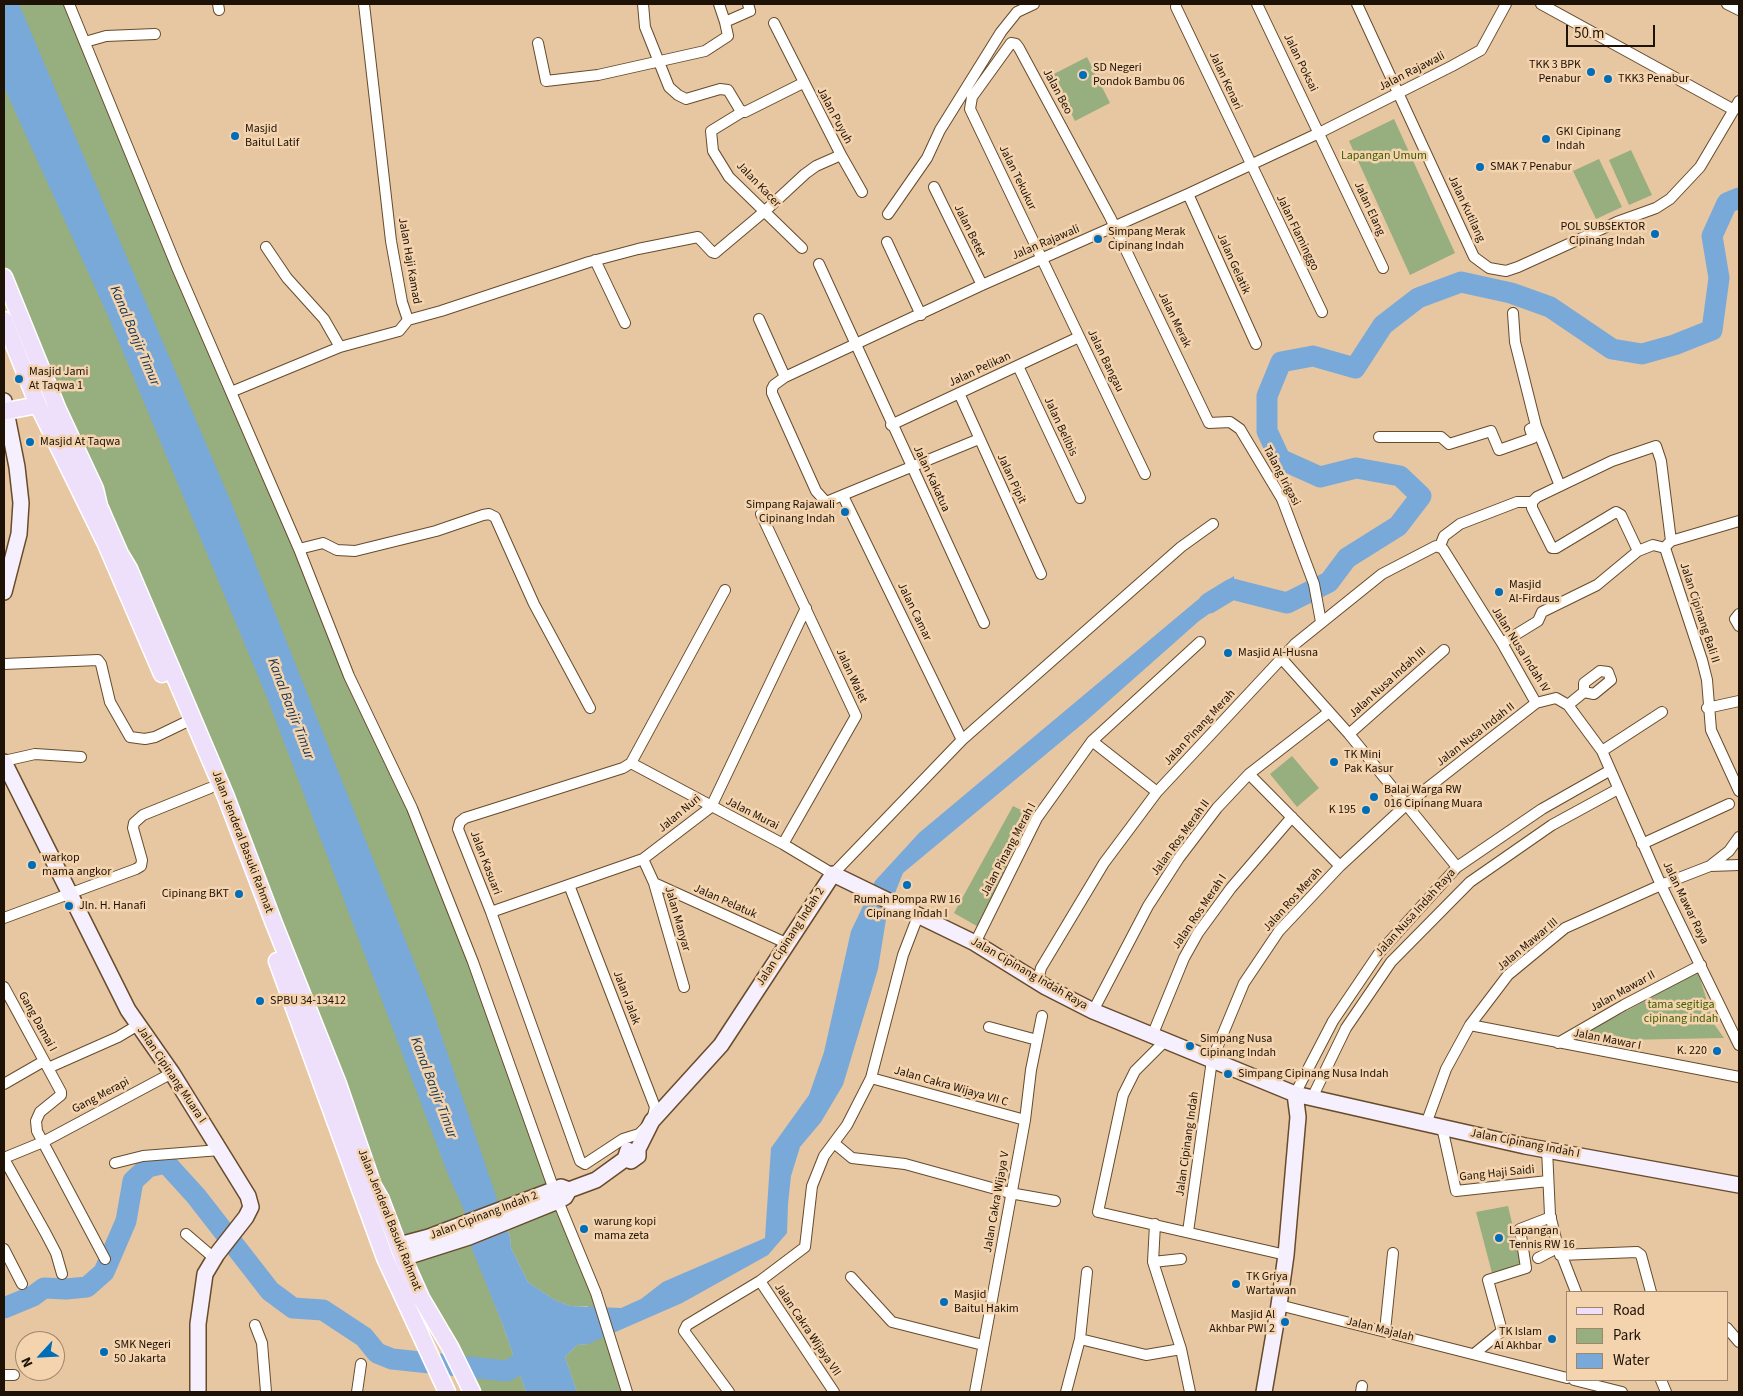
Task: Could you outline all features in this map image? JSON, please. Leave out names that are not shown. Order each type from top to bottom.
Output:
[{"type":"main road","name":"Jalan Jenderal Basuki Rahmat","points":[[4,270],[10,293]]},
{"type":"main road","name":"Jalan Jenderal Basuki Rahmat","points":[[4,277],[58,410],[95,489],[99,506],[120,554],[129,569],[226,797],[273,921],[308,1004],[373,1186],[381,1200],[401,1252],[431,1315],[450,1347],[472,1392]]},
{"type":"main road","name":"Jalan Jenderal Basuki Rahmat","points":[[4,320],[38,405],[106,544],[184,723],[305,1033],[385,1258],[415,1326],[448,1392]]},
{"type":"main road","points":[[5,406],[38,405]]},
{"type":"street","points":[[69,4],[178,270],[299,549],[349,676],[412,808],[472,962],[554,1196],[596,1293],[627,1392]]},
{"type":"street","name":"Jalan Haji Kamad","points":[[364,4],[391,241],[402,302],[408,320],[595,260],[660,244]]},
{"type":"street","points":[[643,4],[645,27],[669,87],[686,99],[720,89],[728,90],[742,112],[803,83]]},
{"type":"street","points":[[538,42],[545,79],[548,81],[598,75],[659,63],[705,50],[728,36],[719,4]]},
{"type":"street","points":[[725,22],[750,11],[748,4]]},
{"type":"street","points":[[888,214],[927,158],[940,130],[1015,8],[1034,4]]},
{"type":"street","name":"Jalan Poksai","points":[[1257,4],[1319,133]]},
{"type":"street","name":"Jalan Rajawali","points":[[785,376],[982,284],[1115,228],[1398,94],[1481,50],[1506,4]]},
{"type":"street","points":[[1541,4],[1737,106]]},
{"type":"street","points":[[1726,4],[1739,10]]},
{"type":"street","name":"Jalan Kutilang","points":[[1362,5],[1398,94],[1474,257],[1489,268],[1506,271],[1617,222],[1656,208],[1670,199],[1700,168],[1737,106]]},
{"type":"street","name":"Jalan Kenari","points":[[1176,7],[1250,165]]},
{"type":"street","name":"Jalan Puyuh","points":[[660,244],[698,237],[715,253],[805,174],[816,166],[841,155],[774,24]]},
{"type":"street","points":[[85,42],[106,36],[155,34]]},
{"type":"street","name":"Jalan Beo","points":[[970,109],[972,96],[1007,46],[1011,43],[1016,44],[1115,228]]},
{"type":"street","name":"Jalan Tekukur","points":[[970,109],[1042,258]]},
{"type":"street","name":"Jalan Kacer","points":[[742,112],[712,131],[713,152],[730,177],[802,248]]},
{"type":"street","name":"Jalan Elang","points":[[1319,133],[1383,268]]},
{"type":"street","points":[[841,155],[862,192]]},
{"type":"street","name":"Jalan Flaminggo","points":[[1250,165],[1322,312]]},
{"type":"street","name":"Jalan Betet","points":[[934,187],[982,284]]},
{"type":"street","name":"Jalan Gelatik","points":[[1188,194],[1256,344]]},
{"type":"street","name":"Jalan Merak","points":[[1115,228],[1210,423]]},
{"type":"street","points":[[887,242],[921,314]]},
{"type":"street","points":[[266,247],[286,278],[324,319],[340,347]]},
{"type":"street","name":"Jalan Bangau","points":[[1042,258],[1145,474]]},
{"type":"street","points":[[595,260],[625,323]]},
{"type":"street","points":[[819,264],[855,344]]},
{"type":"street","points":[[1438,546],[1444,536],[1460,524],[1517,502],[1532,502],[1560,486],[1536,426],[1515,342],[1513,313]]},
{"type":"street","points":[[231,392],[340,347],[400,331],[408,320]]},
{"type":"street","points":[[759,320],[785,376],[774,385],[772,393],[816,492],[826,502],[979,439]]},
{"type":"street","name":"Jalan Pelikan","points":[[891,425],[1080,337]]},
{"type":"street","name":"Jalan Kakatua","points":[[855,344],[984,623]]},
{"type":"street","name":"Jalan Belibis","points":[[1018,366],[1080,498]]},
{"type":"street","name":"Jalan Pipit","points":[[959,393],[1041,574]]},
{"type":"street","points":[[4,585],[19,534],[21,503],[18,467],[5,406]]},
{"type":"street","name":"Talang Irigasi","points":[[1210,423],[1230,422],[1240,429],[1282,499],[1314,584],[1321,622]]},
{"type":"street","points":[[1379,437],[1441,437],[1449,444],[1491,431],[1499,450],[1533,438],[1530,429],[1536,426]]},
{"type":"street","name":"Jalan Cipinang Bali II","points":[[1560,486],[1612,461],[1656,446],[1661,461],[1668,544],[1707,680],[1711,730],[1739,791]]},
{"type":"street","name":"Jalan Camar","points":[[843,496],[962,740]]},
{"type":"street","points":[[1532,502],[1532,508],[1552,548],[1556,548],[1616,512],[1621,515],[1638,550]]},
{"type":"street","points":[[299,549],[323,543],[337,550],[355,551],[436,531],[482,514],[495,517],[534,604],[590,708]]},
{"type":"street","name":"Jalan Walet","points":[[761,514],[856,716],[783,844]]},
{"type":"street","points":[[1502,643],[1538,621],[1542,612],[1597,585],[1638,550],[1653,545],[1668,544],[1739,520]]},
{"type":"street","name":"Jalan Cipinang Indah 2","points":[[401,1252],[431,1243],[596,1180],[625,1158],[627,1151],[632,1147],[638,1149],[652,1121],[721,1045],[833,874],[962,740],[1181,547],[1213,524]]},
{"type":"street","name":"Jalan Pinang Merah","points":[[1038,980],[1041,968],[1104,863],[1157,792],[1294,644],[1382,574],[1438,546]]},
{"type":"street","name":"Jalan Nusa Indah IV","points":[[1438,546],[1502,643],[1536,703],[1556,698],[1568,705]]},
{"type":"street","points":[[631,763],[726,590]]},
{"type":"street","name":"Jalan Nuri","points":[[491,912],[643,859],[711,807],[806,608]]},
{"type":"street","points":[[1739,614],[1735,619],[1739,626]]},
{"type":"street","name":"Jalan Pinang Merah I","points":[[975,943],[1038,818],[1092,740],[1200,642]]},
{"type":"street","name":"Jalan Nusa Indah III","points":[[1349,734],[1444,650]]},
{"type":"street","points":[[1282,659],[1349,734],[1457,868]]},
{"type":"street","points":[[4,664],[98,660],[101,664],[110,702],[130,737],[139,739],[150,738],[184,723]]},
{"type":"street","points":[[1584,692],[1568,705],[1602,752],[1610,771]]},
{"type":"street","points":[[1708,708],[1739,701]]},
{"type":"street","name":"Jalan Nusa Indah II","points":[[1407,804],[1536,703]]},
{"type":"street","name":"Jalan Ros Merah II","points":[[1093,1011],[1148,906],[1217,808],[1250,774],[1329,712]]},
{"type":"street","points":[[1602,752],[1662,712]]},
{"type":"street","points":[[1092,740],[1157,792]]},
{"type":"street","points":[[4,761],[35,754],[81,757]]},
{"type":"street","name":"Jalan Cipinang Muara I","points":[[4,761],[119,993],[138,1025],[172,1073],[248,1196],[251,1208],[215,1256],[205,1274],[198,1324],[198,1392]]},
{"type":"street","name":"Jalan Murai","points":[[631,763],[783,844],[833,874]]},
{"type":"street","name":"Jalan Kasuari","points":[[631,763],[623,768],[465,818],[460,822],[458,828],[491,912],[580,1161],[585,1164],[623,1139],[639,1134],[652,1121]]},
{"type":"street","name":"Jalan Mawar Raya","points":[[1610,771],[1661,885],[1739,1045]]},
{"type":"street","name":"Jalan Nusa Indah Raya","points":[[1295,1094],[1333,1021],[1379,953],[1457,868],[1542,810],[1610,771]]},
{"type":"street","points":[[1250,774],[1340,866]]},
{"type":"street","points":[[4,918],[141,866],[142,860],[133,828],[134,822],[143,815],[210,788]]},
{"type":"street","name":"Jalan Nusa Indah Raya","points":[[1298,1117],[1312,1098],[1346,1028],[1391,962],[1470,882],[1552,825],[1618,789]]},
{"type":"street","name":"Jalan Ros Merah","points":[[1212,1060],[1244,983],[1279,931],[1340,866],[1407,804]]},
{"type":"street","points":[[1642,844],[1728,804]]},
{"type":"street","name":"Jalan Ros Merah I","points":[[1159,1038],[1184,958],[1198,933],[1231,888],[1292,817]]},
{"type":"street","points":[[1710,866],[1729,851],[1739,837]]},
{"type":"street","name":"Jalan Manyar","points":[[643,859],[654,883],[684,987]]},
{"type":"street","points":[[1710,866],[1739,865]]},
{"type":"street","name":"Jalan Mawar III","points":[[1426,1124],[1446,1069],[1470,1025],[1508,975],[1566,928],[1661,885],[1710,866]]},
{"type":"street","name":"Jalan Cipinang Indah Raya","points":[[833,874],[975,943],[1093,1011],[1295,1094],[1312,1098]]},
{"type":"street","name":"Jalan Pelatuk","points":[[654,883],[786,944]]},
{"type":"street","name":"Jalan Jalak","points":[[569,885],[655,1106],[652,1121]]},
{"type":"street","points":[[729,1392],[684,1330],[687,1325],[760,1281],[805,1247],[812,1186],[824,1156],[847,1126],[871,1078],[903,955],[918,916]]},
{"type":"street","name":"Jalan Mawar II","points":[[1558,1043],[1624,1005],[1701,965]]},
{"type":"street","name":"Gang Damai I","points":[[4,987],[62,1092],[61,1095],[40,1112],[36,1121],[37,1131],[43,1142]]},
{"type":"street","name":"Jalan Cakra Wijaya V","points":[[975,1392],[1010,1193],[1025,1120],[1042,1016]]},
{"type":"street","points":[[4,1084],[46,1065],[118,1037],[138,1025]]},
{"type":"street","name":"Jalan Mawar I","points":[[1470,1025],[1739,1078]]},
{"type":"street","points":[[989,1027],[1037,1040]]},
{"type":"street","points":[[1159,1038],[1135,1071],[1123,1095],[1098,1212],[1286,1255]]},
{"type":"street","name":"Jalan Cipinang Indah","points":[[1188,1232],[1212,1060]]},
{"type":"street","name":"Gang Merapi","points":[[4,1159],[43,1142],[172,1073]]},
{"type":"street","name":"Jalan Cakra Wijaya VII C","points":[[871,1078],[1025,1120]]},
{"type":"street","points":[[1264,1392],[1280,1305],[1286,1255],[1298,1117],[1295,1094]]},
{"type":"street","name":"Jalan Cipinang Indah I","points":[[1312,1098],[1442,1128],[1739,1185]]},
{"type":"street","name":"Gang Haji Saidi","points":[[1442,1128],[1456,1192],[1548,1181]]},
{"type":"street","points":[[43,1142],[105,1259]]},
{"type":"street","points":[[834,1143],[852,1158],[905,1164],[1010,1193],[1055,1201]]},
{"type":"street","name":"Gang Haji Saidi","points":[[1547,1149],[1551,1217],[1561,1252],[1576,1291]]},
{"type":"street","points":[[115,1163],[143,1156],[220,1150]]},
{"type":"street","points":[[4,1159],[52,1246],[62,1274]]},
{"type":"street","points":[[1474,1354],[1502,1331],[1488,1280],[1526,1268],[1520,1228],[1551,1217]]},
{"type":"street","points":[[1155,1224],[1152,1262],[1181,1349],[1190,1392]]},
{"type":"street","points":[[186,1234],[215,1256]]},
{"type":"street","points":[[4,1249],[22,1284]]},
{"type":"street","points":[[1538,1258],[1561,1252],[1637,1252],[1641,1255],[1651,1291]]},
{"type":"street","points":[[1385,1331],[1394,1253]]},
{"type":"street","points":[[1152,1262],[1181,1259]]},
{"type":"street","points":[[1066,1392],[1080,1339],[1087,1272]]},
{"type":"street","points":[[851,1277],[892,1322],[923,1328],[983,1345]]},
{"type":"street","name":"Jalan Cakra Wijaya VII","points":[[760,1281],[834,1392]]},
{"type":"street","name":"Jalan Majalah","points":[[1280,1305],[1566,1378]]},
{"type":"street","points":[[255,1326],[262,1344],[266,1392]]},
{"type":"street","points":[[1728,1329],[1739,1342]]},
{"type":"street","points":[[1080,1339],[1146,1355],[1181,1349]]},
{"type":"street","points":[[357,1392],[361,1364]]},
{"type":"street","points":[[1578,1381],[1622,1392]]},
{"type":"green space","points":[[4,4],[69,4],[349,676],[412,808],[554,1189],[399,1245],[4,270]]},
{"type":"green space","points":[[1087,57],[1110,103],[1075,121],[1052,75]]},
{"type":"green space","name":"Lapangan Umum","points":[[1394,119],[1455,253],[1410,275],[1349,141]]},
{"type":"green space","points":[[1631,150],[1652,195],[1629,205],[1609,160]]},
{"type":"green space","points":[[1599,159],[1622,207],[1596,219],[1573,171]]},
{"type":"green space","points":[[1292,756],[1319,788],[1297,807],[1270,774]]},
{"type":"green space","points":[[1013,806],[1037,818],[982,929],[954,913]]},
{"type":"green space","name":"tama segitiga cipinang indah","points":[[1698,972],[1714,1024],[1724,1038],[1571,1041]]},
{"type":"green space","points":[[558,1201],[627,1392],[577,1392],[565,1357],[577,1345],[588,1344],[588,1306],[570,1306],[553,1299],[528,1282],[511,1248],[506,1223]]},
{"type":"green space","name":"Lapangan Tennis RW 16","points":[[1508,1206],[1522,1265],[1492,1273],[1476,1212]]},
{"type":"green space","points":[[469,1237],[526,1392],[472,1392],[403,1258]]},
{"type":"water","name":"Kanal Banjir Timur","points":[[4,4],[19,4],[233,507],[430,1002],[510,1237],[511,1248],[528,1282],[553,1299],[570,1306],[621,1308],[641,1299],[663,1282],[765,1238],[771,1148],[809,1095],[824,1052],[851,931],[875,881],[919,833],[1201,597],[1234,576],[1234,596],[1199,621],[1086,721],[903,873],[887,913],[878,969],[843,1085],[821,1122],[800,1147],[791,1176],[787,1233],[768,1255],[682,1303],[588,1344],[577,1345],[565,1357],[577,1392],[526,1392],[502,1323],[472,1249],[464,1210],[449,1177],[268,700],[108,316],[4,87]]},
{"type":"waterway","points":[[1209,603],[1232,589],[1287,603],[1329,582],[1347,558],[1398,526],[1421,496],[1400,476],[1356,468],[1320,477],[1280,459],[1267,431],[1267,396],[1281,362],[1313,356],[1355,368],[1383,325],[1418,298],[1461,282],[1511,293],[1550,307],[1612,349],[1642,354],[1674,345],[1712,330],[1719,278],[1712,236],[1727,203],[1739,198]]},
{"type":"waterway","points":[[4,1308],[33,1296],[44,1288],[66,1289],[87,1287],[104,1272],[126,1221],[133,1181],[148,1167],[166,1163],[196,1196],[270,1291],[293,1308],[323,1310],[364,1337],[377,1353],[392,1359],[507,1371],[540,1352]]},
{"type":"place","name":"TKK 3 BPK Penabur","points":[[1591,72]]},
{"type":"place","name":"SD Negeri Pondok Bambu 06","points":[[1083,75]]},
{"type":"place","name":"TKK3 Penabur","points":[[1608,79]]},
{"type":"place","name":"Masjid Baitul Latif","points":[[235,136]]},
{"type":"place","name":"GKI Cipinang Indah","points":[[1546,139]]},
{"type":"place","name":"SMAK 7 Penabur","points":[[1480,167]]},
{"type":"place","name":"POL SUBSEKTOR Cipinang Indah","points":[[1655,234]]},
{"type":"place","name":"Simpang Merak Cipinang Indah","points":[[1098,239]]},
{"type":"place","name":"Masjid Jami At Taqwa 1","points":[[19,379]]},
{"type":"place","name":"Masjid At Taqwa","points":[[30,442]]},
{"type":"place","name":"Simpang Rajawali Cipinang Indah","points":[[845,512]]},
{"type":"place","name":"Masjid Al-Firdaus","points":[[1499,592]]},
{"type":"place","name":"Masjid Al-Husna","points":[[1228,653]]},
{"type":"place","name":"TK Mini Pak Kasur","points":[[1334,762]]},
{"type":"place","name":"Balai Warga RW 016 Cipinang Muara","points":[[1374,797]]},
{"type":"place","name":"K 195","points":[[1366,810]]},
{"type":"place","name":"warkop mama angkor","points":[[32,865]]},
{"type":"place","name":"Rumah Pompa RW 16 Cipinang Indah I","points":[[907,885]]},
{"type":"place","name":"Cipinang BKT","points":[[239,894]]},
{"type":"place","name":"Jln. H. Hanafi","points":[[69,906]]},
{"type":"place","name":"SPBU 34-13412","points":[[260,1001]]},
{"type":"place","name":"Simpang Nusa Cipinang Indah","points":[[1190,1046]]},
{"type":"place","name":"K. 220","points":[[1717,1051]]},
{"type":"place","name":"Simpang Cipinang Nusa Indah","points":[[1228,1074]]},
{"type":"place","name":"warung kopi mama zeta","points":[[584,1229]]},
{"type":"place","name":"Lapangan Tennis RW 16","points":[[1499,1238]]},
{"type":"place","name":"TK Griya Wartawan","points":[[1236,1284]]},
{"type":"place","name":"Masjid Baitul Hakim","points":[[944,1302]]},
{"type":"place","name":"Masjid Al Akhbar PWI 2","points":[[1285,1322]]},
{"type":"place","name":"TK Islam Al Akhbar","points":[[1552,1339]]},
{"type":"place","name":"SMK Negeri 50 Jakarta","points":[[104,1352]]}]
